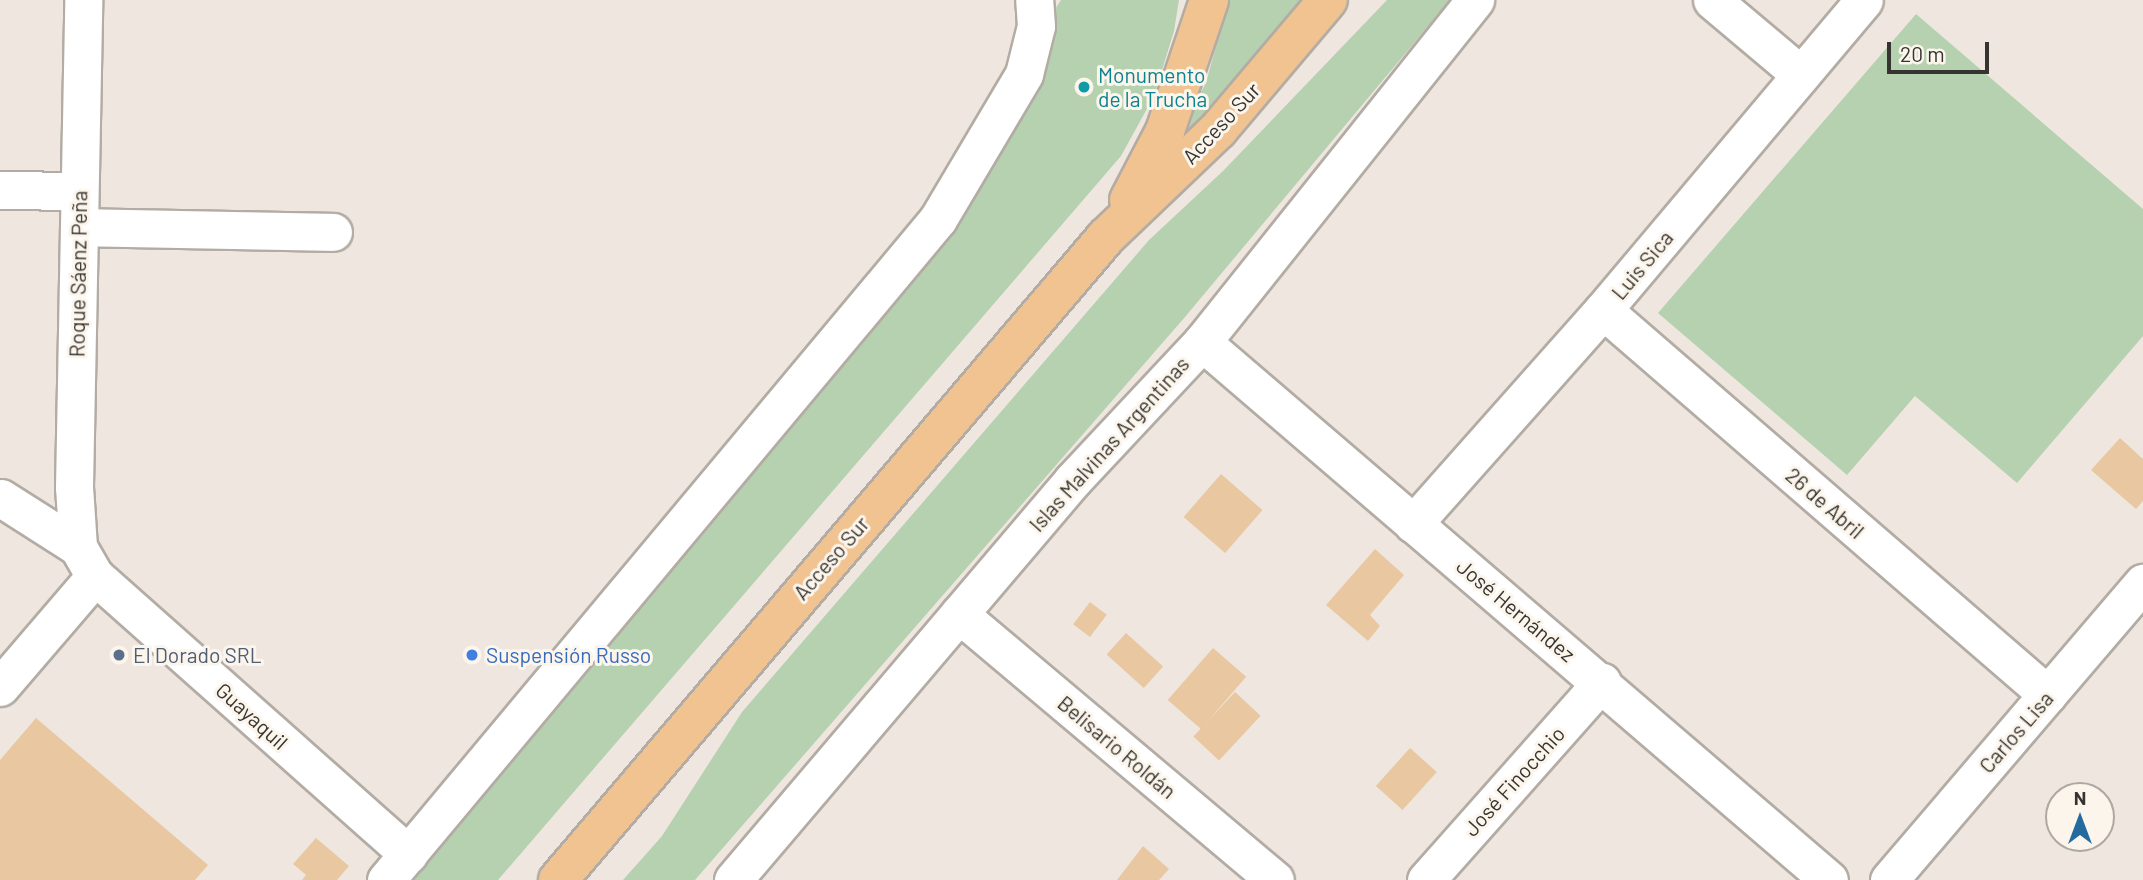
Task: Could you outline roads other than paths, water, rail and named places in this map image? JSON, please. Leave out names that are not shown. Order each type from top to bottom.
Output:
[{"type":"main road","name":"Acceso Sur","points":[[1106,237],[1165,131],[1209,0]]},
{"type":"main road","name":"Acceso Sur","points":[[558,880],[1106,237],[1218,130],[1328,0]]},
{"type":"main road","points":[[1303,31],[1340,0]]},
{"type":"street","name":"Roque Sáenz Peña","points":[[83,0],[74,487],[87,561]]},
{"type":"street","points":[[397,867],[938,219],[965,179],[1024,74],[1036,26],[1034,0]]},
{"type":"street","name":"Islas Malvinas Argentinas","points":[[733,880],[1073,481],[1202,342],[1475,0]]},
{"type":"street","points":[[1712,0],[1801,75]]},
{"type":"street","name":"Luis Sica","points":[[1413,524],[1603,310],[1864,0]]},
{"type":"street","points":[[0,190],[79,191]]},
{"type":"street","points":[[79,227],[333,232]]},
{"type":"street","name":"26 de Abril","points":[[1603,310],[2048,695]]},
{"type":"street","name":"José Hernández","points":[[1202,342],[1602,682],[1829,880]]},
{"type":"street","name":"Guayaquil","points":[[1,498],[74,487]]},
{"type":"street","name":"Guayaquil","points":[[1,498],[87,561],[397,867]]},
{"type":"street","points":[[0,687],[87,561]]},
{"type":"street","name":"Carlos Lisa","points":[[1889,880],[2143,583]]},
{"type":"street","name":"Belisario Roldán","points":[[959,614],[1275,880]]},
{"type":"street","name":"José Finocchio","points":[[1426,880],[1602,682]]},
{"type":"place","name":"Monumento de la Trucha","points":[[1084,87]]},
{"type":"place","name":"El Dorado SRL","points":[[119,655]]},
{"type":"place","name":"Suspensión Russo","points":[[472,655]]}]
